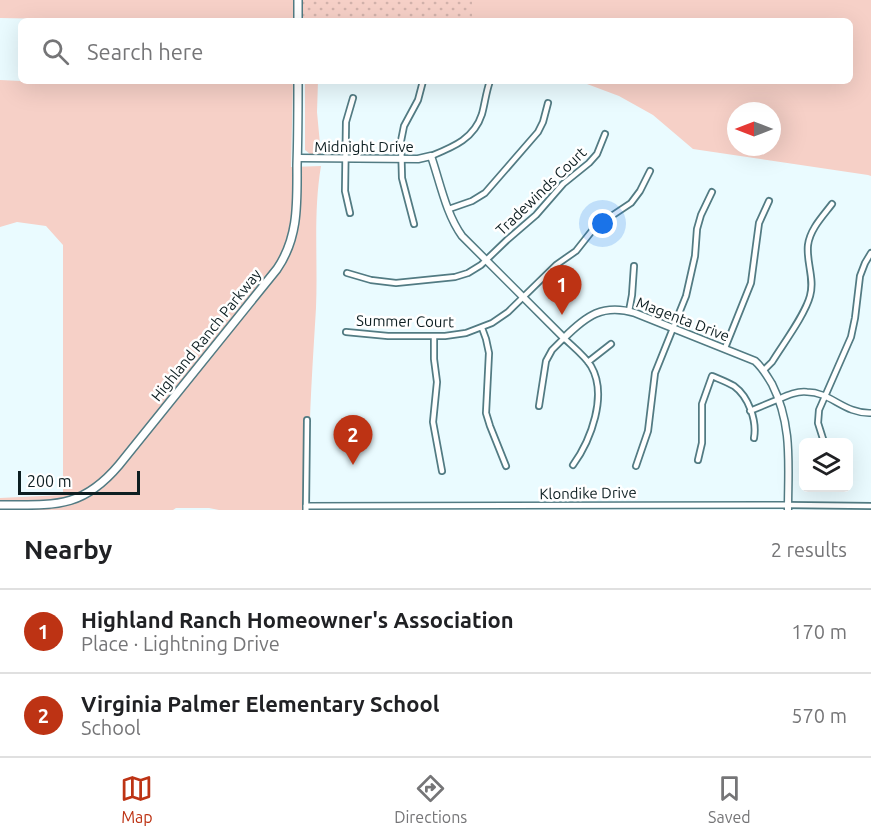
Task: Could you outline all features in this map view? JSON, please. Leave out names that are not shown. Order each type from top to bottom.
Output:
[{"type":"main road","points":[[298,0],[298,18]]},
{"type":"main road","name":"Highland Ranch Parkway","points":[[0,505],[45,505],[71,501],[95,488],[108,477],[281,263],[291,242],[295,226],[298,84]]},
{"type":"main road","points":[[431,156],[457,229],[564,338]]},
{"type":"main road","name":"Midnight Drive","points":[[298,158],[418,159],[431,156]]},
{"type":"main road","name":"Magenta Drive","points":[[564,338],[579,323],[592,315],[606,310],[629,311],[750,358],[764,370],[779,399],[787,432],[788,507]]},
{"type":"street","points":[[414,224],[402,178],[401,141],[404,126],[422,84]]},
{"type":"street","points":[[431,156],[454,147],[471,134],[482,115],[489,84]]},
{"type":"street","points":[[350,213],[345,191],[345,159],[346,122],[353,98]]},
{"type":"street","points":[[449,209],[479,198],[491,188],[538,132],[548,103]]},
{"type":"street","name":"Tradewinds Court","points":[[347,273],[371,280],[409,282],[462,276],[475,270],[536,215],[563,184],[590,163],[597,154],[605,134]]},
{"type":"street","name":"Summer Court","points":[[346,332],[434,337],[456,335],[482,328],[508,312],[556,266],[576,251],[595,227],[631,202],[640,191],[650,171]]},
{"type":"street","points":[[636,466],[648,431],[655,373],[686,296],[695,256],[699,221],[712,192]]},
{"type":"street","points":[[725,348],[751,283],[757,232],[769,201]]},
{"type":"street","points":[[764,370],[772,362],[809,300],[812,286],[809,239],[814,228],[832,204]]},
{"type":"street","points":[[823,438],[818,416],[820,404],[851,337],[860,276],[871,253]]},
{"type":"street","points":[[629,311],[633,295],[634,266]]},
{"type":"street","points":[[482,328],[489,353],[486,413],[506,466]]},
{"type":"street","points":[[434,337],[437,382],[433,422],[442,471]]},
{"type":"street","points":[[539,406],[546,361],[552,350],[564,338],[588,362],[597,388],[596,409],[589,438],[573,465]]},
{"type":"street","points":[[588,362],[611,344]]},
{"type":"street","points":[[698,460],[702,443],[702,404],[712,376],[738,389],[746,399],[755,426],[754,438]]},
{"type":"street","points":[[750,411],[799,392],[812,392],[855,412],[871,413]]},
{"type":"street","points":[[306,508],[307,420]]},
{"type":"street","name":"Klondike Drive","points":[[306,508],[869,507]]},
{"type":"shaded area","points":[[0,0],[294,0],[294,18],[0,18]]},
{"type":"shaded area","points":[[302,0],[472,0],[472,18],[302,18]]},
{"type":"shaded area","points":[[461,0],[871,0],[871,176],[740,156],[781,156],[781,102],[727,102],[727,154],[693,149],[653,115],[619,96],[587,84],[853,84],[853,18],[457,18]]},
{"type":"shaded area","points":[[0,80],[18,81],[18,84],[293,84],[291,167],[321,166],[316,219],[316,308],[310,434],[310,510],[176,508],[173,510],[0,510],[0,498],[63,495],[63,245],[46,226],[17,222],[0,227]]},
{"type":"shaded area","points":[[305,84],[318,84],[317,112],[321,155],[310,154],[305,150]]},
{"type":"place","name":"Highland Ranch Homeowner's Association","points":[[562,315]]},
{"type":"place","name":"Virginia Palmer Elementary School","points":[[353,465]]}]
